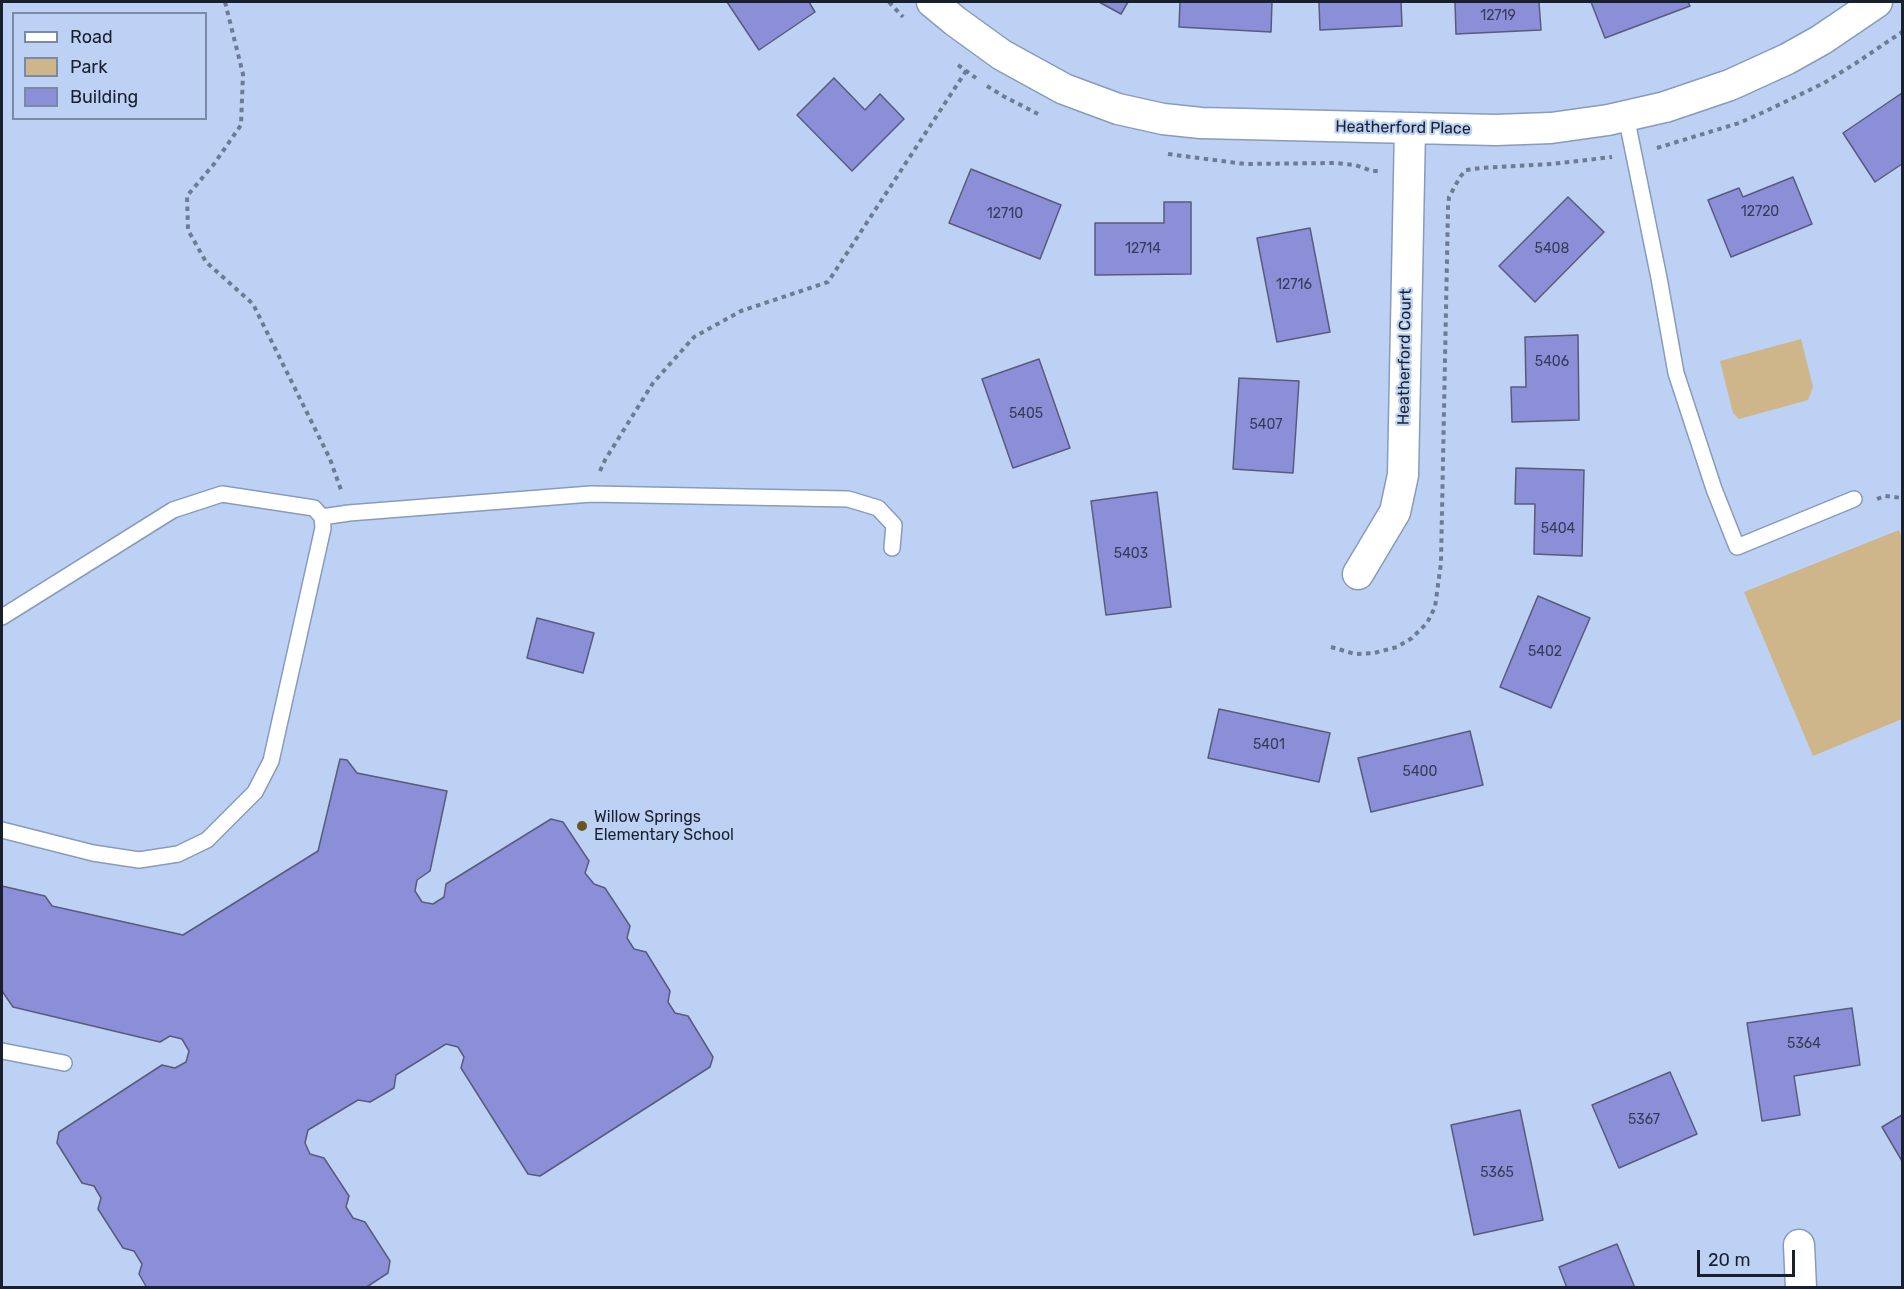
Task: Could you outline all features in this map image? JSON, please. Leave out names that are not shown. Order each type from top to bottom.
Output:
[{"type":"street","name":"Heatherford Place","points":[[932,2],[1002,55],[1064,89],[1118,109],[1163,119],[1201,123],[1496,130],[1551,128],[1608,120],[1665,107],[1719,89],[1777,64],[1821,40],[1877,2]]},
{"type":"street","name":"Heatherford Court","points":[[1358,574],[1395,512],[1403,475],[1410,128]]},
{"type":"street","points":[[1799,1245],[1801,1287]]},
{"type":"lane","points":[[1626,116],[1676,373],[1714,489],[1737,547],[1854,499]]},
{"type":"lane","points":[[2,616],[173,510],[222,494],[314,508],[322,517],[323,528],[271,761],[255,792],[207,840],[178,854],[139,860],[93,854],[2,830]]},
{"type":"lane","points":[[322,517],[591,494],[848,499],[878,508],[886,516],[894,525],[892,548]]},
{"type":"lane","points":[[2,1051],[64,1063]]},
{"type":"path","points":[[225,2],[243,74],[241,124],[214,164],[187,196],[188,230],[206,262],[253,304],[330,459],[349,513]]},
{"type":"path","points":[[1331,647],[1355,654],[1374,653],[1397,647],[1412,638],[1427,623],[1436,607],[1441,563],[1448,207],[1449,197],[1466,170],[1552,164],[1633,153],[1739,123],[1824,83],[1902,32]]},
{"type":"path","points":[[591,494],[605,460],[653,383],[693,337],[741,311],[828,282],[985,43]]},
{"type":"green space","points":[[1801,339],[1813,387],[1808,400],[1739,419],[1733,413],[1720,361]]},
{"type":"green space","points":[[1899,530],[1902,539],[1902,719],[1813,756],[1744,592]]},
{"type":"building","points":[[727,2],[809,2],[815,12],[759,50]]},
{"type":"building","points":[[1099,2],[1128,2],[1121,14]]},
{"type":"building","points":[[1180,2],[1272,2],[1271,32],[1179,27]]},
{"type":"building","points":[[1319,2],[1401,2],[1402,26],[1320,30]]},
{"type":"building","points":[[1455,2],[1539,2],[1541,30],[1456,34]]},
{"type":"building","points":[[1591,2],[1688,2],[1690,6],[1605,38]]},
{"type":"building","points":[[834,78],[865,110],[880,94],[904,119],[852,171],[797,115]]},
{"type":"building","points":[[1902,93],[1902,164],[1875,182],[1843,133]]},
{"type":"building","points":[[971,169],[1061,205],[1040,259],[949,223]]},
{"type":"building","points":[[1793,177],[1812,224],[1731,257],[1708,200],[1739,188],[1743,197]]},
{"type":"building","points":[[1568,197],[1604,232],[1535,302],[1499,266]]},
{"type":"building","points":[[1164,202],[1191,202],[1191,274],[1095,275],[1095,223],[1164,223]]},
{"type":"building","points":[[1310,228],[1330,332],[1277,342],[1257,238]]},
{"type":"building","points":[[1578,335],[1579,420],[1512,422],[1511,387],[1526,387],[1525,337]]},
{"type":"building","points":[[1039,359],[1070,448],[1013,468],[982,379]]},
{"type":"building","points":[[1239,378],[1299,381],[1293,473],[1233,469]]},
{"type":"building","points":[[1516,468],[1584,470],[1582,556],[1534,554],[1535,504],[1515,504]]},
{"type":"building","points":[[1157,492],[1171,607],[1106,615],[1091,501]]},
{"type":"building","points":[[1538,596],[1590,618],[1551,708],[1500,687]]},
{"type":"building","points":[[537,618],[594,633],[583,673],[527,658]]},
{"type":"building","points":[[1219,709],[1330,733],[1319,782],[1208,758]]},
{"type":"building","points":[[1470,731],[1483,785],[1371,812],[1358,758]]},
{"type":"building","points":[[340,759],[347,760],[357,773],[447,791],[430,871],[417,880],[415,891],[422,902],[433,904],[444,897],[446,884],[551,819],[563,822],[589,861],[585,873],[594,884],[605,888],[630,926],[627,938],[634,949],[646,952],[670,991],[668,1002],[675,1013],[688,1016],[713,1057],[710,1067],[540,1176],[528,1174],[461,1068],[464,1057],[458,1047],[446,1044],[396,1075],[394,1088],[370,1102],[358,1100],[308,1130],[305,1143],[310,1154],[324,1158],[349,1196],[346,1207],[353,1218],[365,1222],[390,1261],[388,1273],[365,1288],[147,1288],[139,1274],[142,1264],[134,1251],[123,1248],[98,1209],[101,1198],[94,1186],[82,1183],[57,1143],[59,1132],[162,1065],[175,1068],[186,1062],[189,1051],[182,1039],[170,1036],[160,1042],[13,1007],[2,991],[2,886],[45,896],[52,906],[183,935],[318,851]]},
{"type":"building","points":[[1852,1008],[1860,1065],[1794,1076],[1800,1115],[1762,1121],[1747,1023]]},
{"type":"building","points":[[1670,1072],[1697,1134],[1619,1168],[1592,1105]]},
{"type":"building","points":[[1520,1110],[1543,1220],[1474,1235],[1451,1125]]},
{"type":"building","points":[[1902,1115],[1902,1161],[1882,1127]]},
{"type":"building","points":[[1617,1244],[1635,1288],[1567,1288],[1559,1267]]},
{"type":"place","name":"Willow Springs Elementary School","points":[[582,826]]}]
